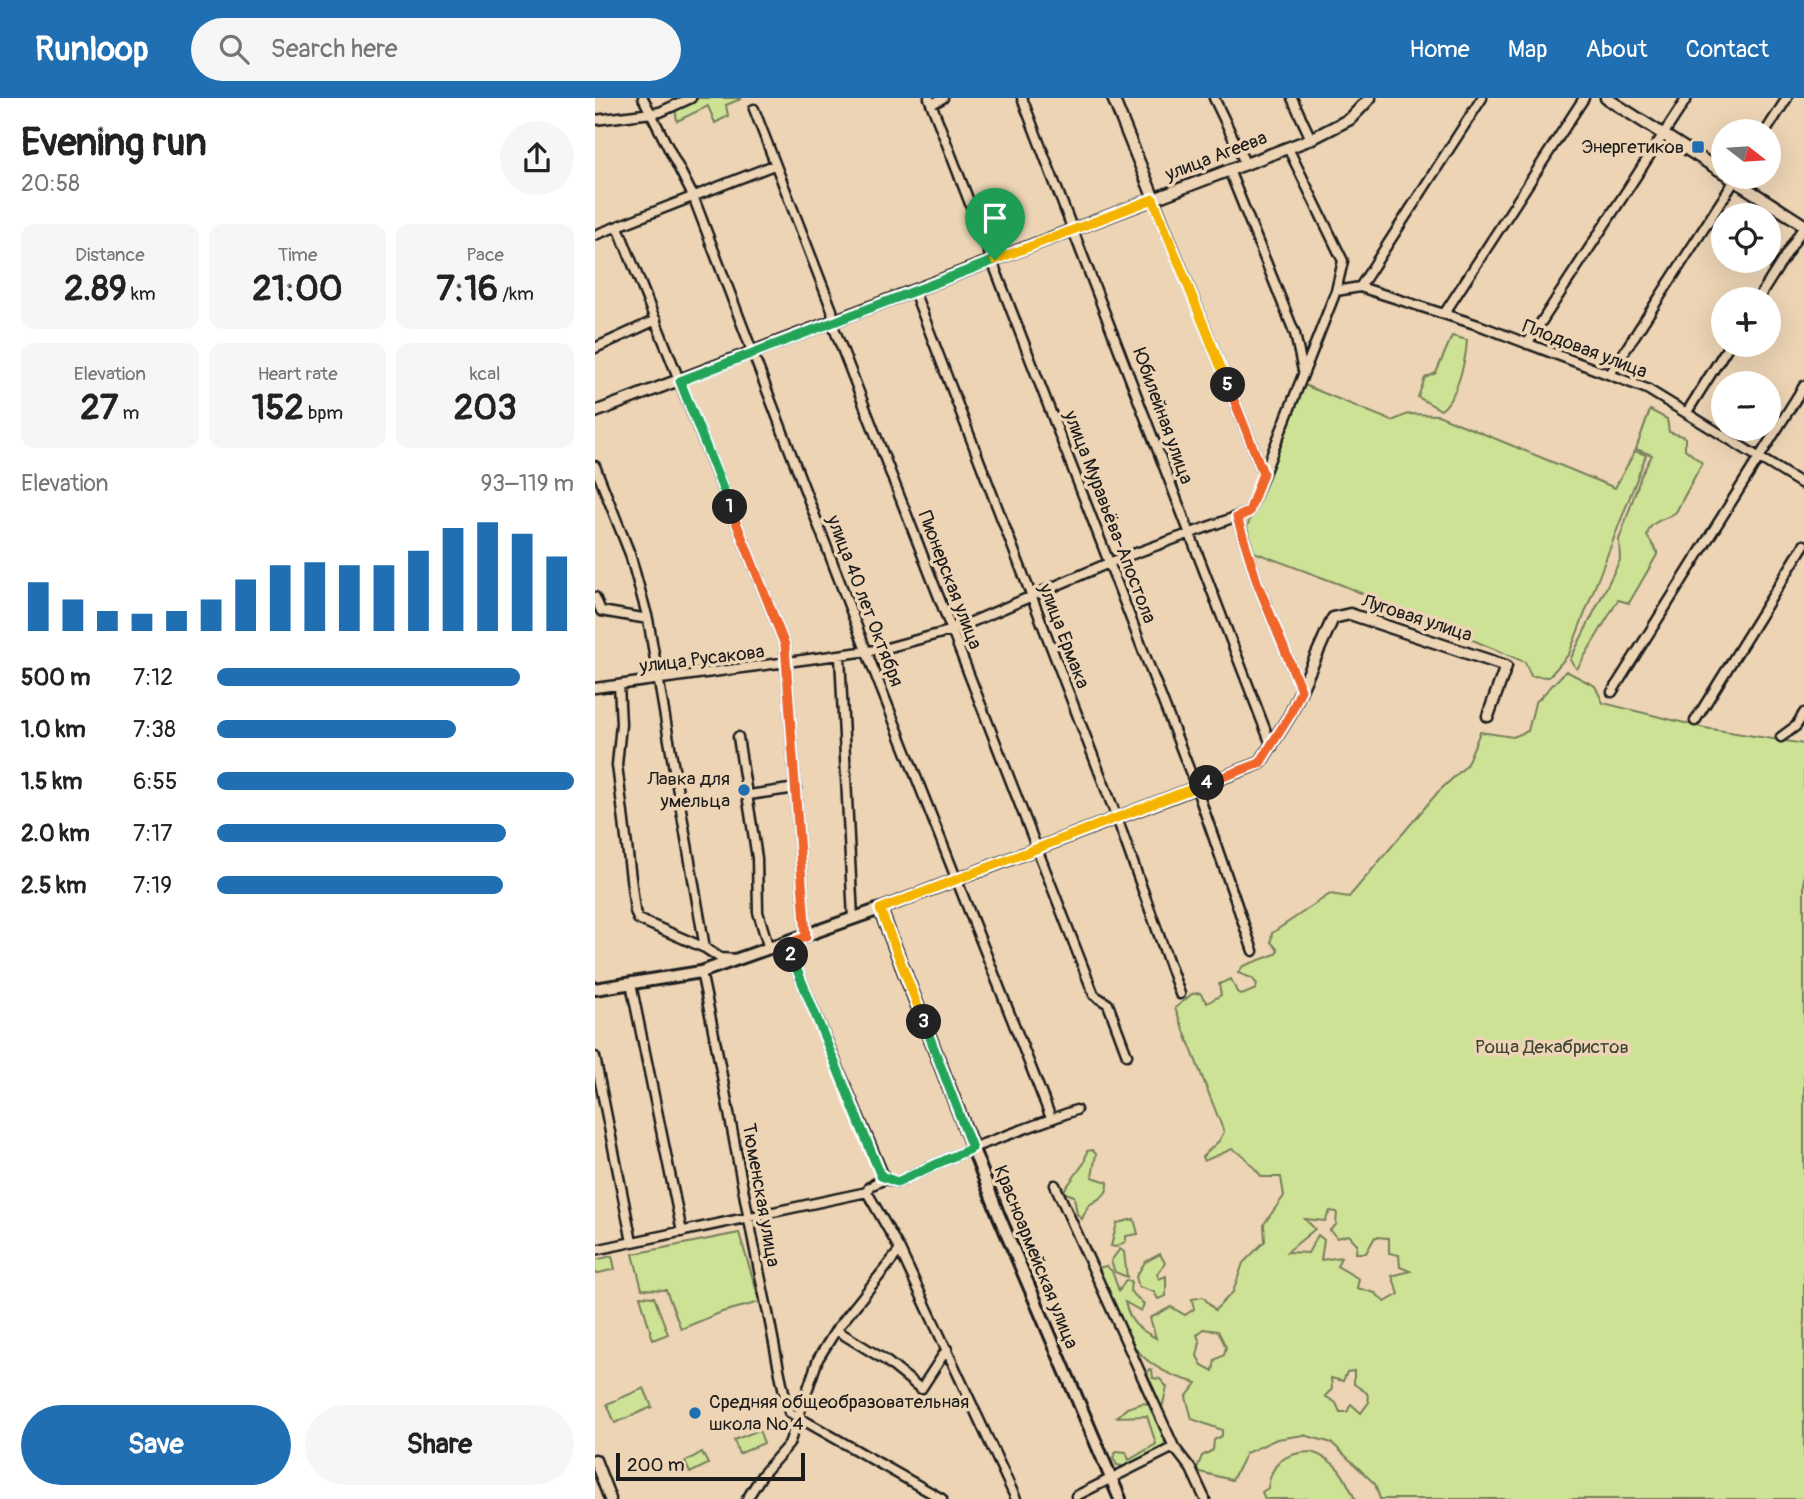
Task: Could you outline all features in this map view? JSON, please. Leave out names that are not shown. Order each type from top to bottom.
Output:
[{"type":"main road","name":"Луговая улица","points":[[595,989],[701,972],[880,909]]},
{"type":"main road","name":"Красноармейская улица","points":[[880,909],[1048,1335],[1120,1499]]},
{"type":"street","name":"улица 40 лет Октября","points":[[643,98],[693,196],[867,653],[1051,1118]]},
{"type":"street","points":[[595,120],[660,112],[691,98]]},
{"type":"street","points":[[931,101],[943,98]]},
{"type":"street","name":"Юбилейная улица","points":[[1023,98],[1272,747]]},
{"type":"street","points":[[1113,98],[1263,473]]},
{"type":"street","points":[[1215,98],[1246,164]]},
{"type":"street","points":[[1292,98],[1311,139]]},
{"type":"street","points":[[1360,287],[1482,98]]},
{"type":"street","points":[[1444,314],[1584,98]]},
{"type":"street","points":[[1606,98],[1711,165]]},
{"type":"street","points":[[1527,344],[1687,98]]},
{"type":"street","points":[[1774,119],[1787,98]]},
{"type":"street","name":"улица Муравьёва-Апостола","points":[[931,101],[1111,562],[1196,787],[1253,951]]},
{"type":"street","name":"улица Агеева","points":[[595,412],[1311,139],[1337,128],[1365,101]]},
{"type":"street","name":"Пионерская улица","points":[[754,109],[835,320],[834,328],[1094,995],[1108,1004],[1127,1055]]},
{"type":"street","points":[[1287,148],[1343,261],[1336,291],[1249,512],[1237,517],[1257,582],[1301,690]]},
{"type":"street","points":[[595,235],[774,165]]},
{"type":"street","points":[[1229,170],[1295,334],[1303,373]]},
{"type":"street","points":[[1610,374],[1727,189]]},
{"type":"street","points":[[1750,189],[1804,225],[1765,287]]},
{"type":"street","points":[[618,227],[785,645],[806,937]]},
{"type":"street","name":"Плодовая улица","points":[[1336,291],[1360,287],[1444,314],[1610,374],[1687,411],[1804,485]]},
{"type":"street","name":"улица Ермака","points":[[914,291],[1117,818],[1180,994]]},
{"type":"street","points":[[595,348],[656,320]]},
{"type":"street","points":[[1687,411],[1721,357]]},
{"type":"street","points":[[1612,692],[1804,386]]},
{"type":"street","points":[[595,466],[630,554],[648,619],[705,948]]},
{"type":"street","name":"улица Русакова","points":[[595,688],[867,653],[953,630],[1111,562],[1237,517]]},
{"type":"street","points":[[1695,721],[1804,545]]},
{"type":"street","points":[[595,597],[601,611],[608,614],[629,614],[648,619]]},
{"type":"street","name":"Луговая улица","points":[[880,909],[1260,763],[1272,747],[1301,690],[1333,618],[1350,614],[1506,666],[1488,716]]},
{"type":"street","points":[[839,656],[853,919]]},
{"type":"street","points":[[619,685],[621,724],[617,765],[638,919],[705,948],[720,958],[740,960]]},
{"type":"street","points":[[1781,737],[1796,726],[1804,713]]},
{"type":"street","points":[[738,737],[757,858],[758,912],[769,949]]},
{"type":"street","points":[[749,795],[796,788]]},
{"type":"street","points":[[786,944],[885,1179]]},
{"type":"street","name":"Тюменская улица","points":[[701,972],[727,1090],[747,1217],[778,1374],[789,1412],[799,1420]]},
{"type":"street","points":[[631,984],[682,1232]]},
{"type":"street","points":[[595,1057],[632,1242]]},
{"type":"street","points":[[595,1250],[870,1188],[885,1179],[897,1182],[972,1148],[1076,1110]]},
{"type":"street","points":[[1055,1185],[1174,1447],[1191,1469],[1205,1499]]},
{"type":"street","points":[[870,1188],[1016,1499]]},
{"type":"street","points":[[747,1499],[762,1475],[789,1444],[818,1359],[836,1330],[900,1250]]},
{"type":"street","points":[[836,1330],[885,1360],[921,1389],[947,1349]]},
{"type":"street","points":[[799,1420],[942,1499]]},
{"type":"street","points":[[1076,1496],[1174,1447]]},
{"type":"street","points":[[595,1460],[610,1499]]},
{"type":"green space","points":[[699,98],[741,99],[726,105],[728,116],[715,123],[708,106],[677,121],[675,108]]},
{"type":"green space","points":[[1452,336],[1467,340],[1466,348],[1456,388],[1441,410],[1418,397],[1425,378],[1436,373]]},
{"type":"green space","points":[[1304,385],[1392,421],[1408,414],[1438,415],[1615,488],[1635,451],[1646,455],[1569,654],[1549,677],[1531,676],[1525,662],[1342,585],[1254,552],[1247,527]]},
{"type":"green space","points":[[1650,410],[1667,419],[1669,432],[1685,437],[1685,449],[1702,463],[1676,512],[1651,526],[1647,536],[1658,553],[1629,603],[1618,600],[1577,669],[1570,660],[1620,560],[1619,540],[1641,476],[1652,455],[1636,449]]},
{"type":"green space","name":"Роща Декабристов","points":[[1566,671],[1595,686],[1603,703],[1705,728],[1804,744],[1804,1499],[1380,1499],[1375,1484],[1332,1443],[1304,1435],[1277,1439],[1246,1453],[1232,1480],[1196,1471],[1202,1456],[1213,1450],[1214,1440],[1222,1436],[1222,1430],[1192,1419],[1186,1397],[1197,1383],[1173,1376],[1155,1366],[1131,1342],[1122,1327],[1098,1268],[1106,1266],[1112,1271],[1119,1291],[1126,1280],[1131,1281],[1130,1291],[1144,1304],[1141,1311],[1125,1302],[1129,1315],[1139,1328],[1156,1338],[1150,1318],[1171,1307],[1185,1315],[1194,1309],[1192,1299],[1203,1297],[1215,1310],[1233,1292],[1243,1263],[1265,1241],[1264,1224],[1284,1196],[1281,1177],[1262,1177],[1244,1156],[1232,1149],[1204,1161],[1202,1157],[1219,1141],[1224,1132],[1175,1008],[1192,994],[1200,993],[1207,1003],[1221,995],[1219,984],[1231,979],[1237,992],[1242,995],[1256,989],[1257,984],[1252,978],[1238,973],[1243,966],[1276,954],[1278,950],[1271,942],[1272,933],[1330,894],[1349,897],[1438,792],[1466,766],[1480,732],[1513,737],[1528,731],[1535,703]],"holes":[[[1330,1211],[1337,1212],[1336,1225],[1330,1230],[1337,1238],[1349,1235],[1357,1244],[1356,1253],[1366,1253],[1375,1237],[1389,1238],[1389,1253],[1399,1255],[1400,1267],[1410,1271],[1392,1276],[1399,1294],[1385,1302],[1375,1293],[1357,1288],[1359,1279],[1337,1266],[1341,1257],[1321,1260],[1324,1240],[1318,1235],[1308,1253],[1287,1252],[1315,1229],[1305,1219],[1325,1221]],[[1203,1329],[1218,1331],[1226,1347],[1224,1355],[1215,1360],[1213,1371],[1202,1365],[1197,1356],[1200,1342],[1197,1335]],[[1354,1371],[1354,1384],[1367,1393],[1369,1402],[1361,1413],[1351,1404],[1347,1412],[1340,1412],[1336,1403],[1325,1396],[1332,1389],[1331,1378],[1343,1381],[1347,1372]]]},
{"type":"green space","points":[[1092,1150],[1096,1154],[1092,1177],[1108,1182],[1108,1187],[1104,1194],[1088,1206],[1082,1219],[1077,1214],[1074,1196],[1063,1192],[1084,1163],[1087,1151]]},
{"type":"green space","points":[[1134,1219],[1138,1234],[1126,1236],[1126,1241],[1116,1247],[1111,1246],[1117,1223]]},
{"type":"green space","points":[[739,1233],[760,1302],[722,1312],[681,1329],[666,1290],[642,1289],[633,1254]]},
{"type":"green space","points":[[1120,1249],[1124,1252],[1127,1277],[1115,1272],[1111,1261]]},
{"type":"green space","points":[[1160,1254],[1165,1263],[1157,1274],[1159,1279],[1166,1276],[1166,1296],[1158,1299],[1154,1292],[1139,1287],[1136,1277],[1145,1262]]},
{"type":"green space","points":[[612,1256],[615,1269],[595,1274],[595,1260]]},
{"type":"green space","points":[[640,1296],[654,1297],[668,1334],[653,1340]]},
{"type":"green space","points":[[1149,1369],[1152,1370],[1153,1378],[1160,1379],[1167,1387],[1162,1408],[1147,1375]]},
{"type":"green space","points":[[644,1388],[652,1407],[615,1423],[607,1404]]},
{"type":"green space","points":[[1143,1403],[1151,1405],[1165,1438],[1164,1448],[1127,1467],[1117,1465],[1113,1458],[1116,1451],[1126,1452],[1129,1460],[1156,1444],[1147,1416],[1117,1417],[1127,1408]]},
{"type":"green space","points":[[759,1430],[764,1443],[739,1454],[734,1440]]},
{"type":"green space","points":[[702,1452],[708,1464],[690,1473],[685,1462]]},
{"type":"green space","points":[[1311,1452],[1327,1459],[1339,1470],[1355,1499],[1265,1499],[1262,1492],[1268,1488],[1276,1465],[1294,1454]]},
{"type":"place","name":"Энергетиков","points":[[1698,147]]},
{"type":"place","name":"Лавка для умельца","points":[[744,790]]},
{"type":"place","name":"Средняя общеобразовательная школа № 4","points":[[695,1413]]},
{"type":"route","points":[[1153,199],[1263,473],[1249,512],[1237,517],[1257,582],[1301,690],[1290,715],[1260,763],[880,909],[972,1148],[897,1182],[881,1176],[786,944],[806,937],[785,645],[680,381],[995,260],[1153,199]]}]
